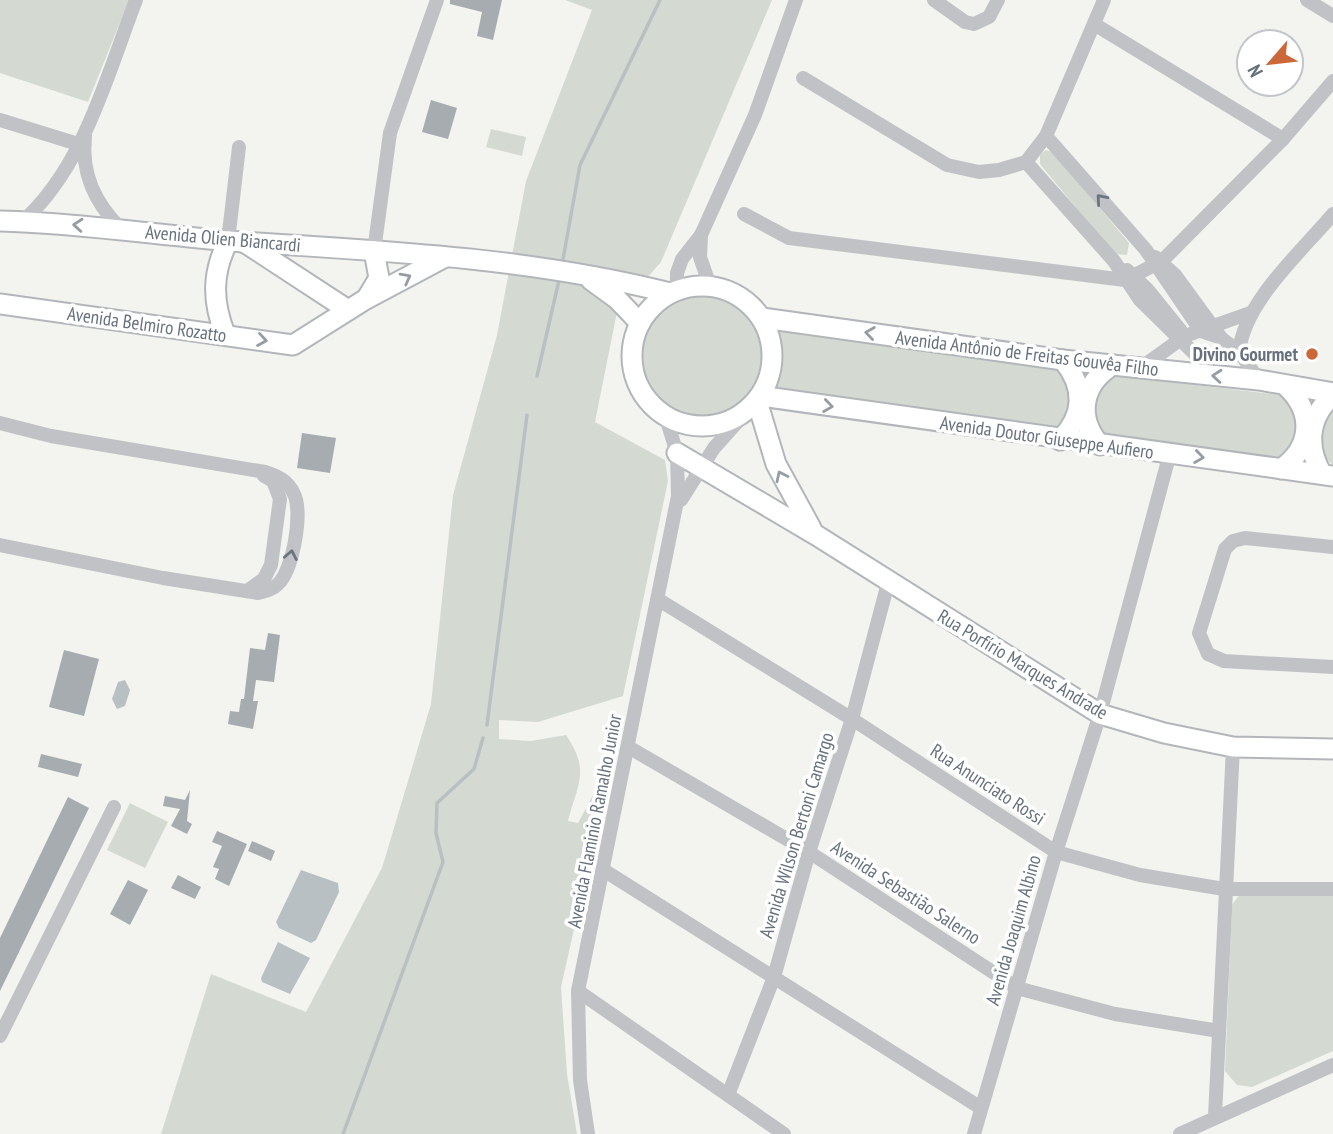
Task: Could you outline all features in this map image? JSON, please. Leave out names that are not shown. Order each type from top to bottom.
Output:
[{"type":"street","points":[[8,225],[43,203],[58,184],[78,144],[136,0]]},
{"type":"street","points":[[366,299],[379,278],[374,251],[390,133],[437,0]]},
{"type":"street","points":[[674,291],[682,259],[701,235],[755,115],[796,0]]},
{"type":"street","points":[[934,0],[965,22],[974,24],[983,21],[998,0]]},
{"type":"street","points":[[803,78],[947,165],[979,172],[1026,162],[1046,136],[1104,0]]},
{"type":"street","points":[[1307,0],[1333,16]]},
{"type":"street","points":[[1094,24],[1283,139]]},
{"type":"street","points":[[744,214],[789,239],[1144,271],[1283,139],[1333,81]]},
{"type":"street","points":[[0,120],[78,144]]},
{"type":"street","points":[[86,125],[85,163],[89,182],[102,207],[121,229]]},
{"type":"street","points":[[1046,136],[1146,250],[1144,271],[1184,341],[1198,357],[1210,358],[1239,352]]},
{"type":"street","points":[[225,334],[214,297],[220,258],[236,241],[239,147]]},
{"type":"street","points":[[1026,162],[1114,261],[1144,271],[1212,332],[1239,352],[1259,380]]},
{"type":"street","points":[[1142,368],[1184,341],[1212,332],[1250,313],[1333,214]]},
{"type":"street","name":"Avenida Olien Biancardi","points":[[8,225],[121,229],[446,257],[582,275],[674,291]]},
{"type":"street","points":[[701,235],[700,257],[710,286]]},
{"type":"street","points":[[236,241],[348,310],[446,257]]},
{"type":"street","name":"Avenida Olien Biancardi","points":[[582,275],[617,299],[640,323]]},
{"type":"street","points":[[710,286],[739,296],[761,317],[770,337],[773,357],[769,378],[755,402],[736,418],[708,426],[693,426],[665,415],[643,394],[635,375],[633,348],[640,323],[653,306],[674,291],[710,286]]},
{"type":"street","name":"Avenida Belmiro Rozatto","points":[[0,304],[293,345],[348,310]]},
{"type":"street","points":[[1239,352],[1250,313]]},
{"type":"street","name":"Avenida Antônio de Freitas Gouvêa Filho","points":[[761,317],[1063,360],[1259,380],[1333,394]]},
{"type":"street","points":[[1060,440],[1078,416],[1080,401],[1076,379],[1063,360]]},
{"type":"street","points":[[1100,444],[1087,425],[1085,401],[1094,380],[1113,365]]},
{"type":"street","points":[[1281,469],[1301,450],[1307,423],[1304,409],[1287,387]]},
{"type":"street","points":[[1328,475],[1316,463],[1311,438],[1318,413],[1333,394]]},
{"type":"street","name":"Avenida Doutor Giuseppe Aufiero","points":[[755,402],[1328,475]]},
{"type":"street","name":"Avenida Flaminio Ramalho Junior","points":[[673,517],[688,484],[701,465],[755,402]]},
{"type":"street","name":"Rua Porfírio Marques Andrade","points":[[755,402],[776,464],[816,535]]},
{"type":"street","name":"Avenida Flaminio Ramalho Junior","points":[[588,1134],[580,1080],[578,991],[605,870],[678,496],[677,453],[665,415]]},
{"type":"street","points":[[0,423],[51,436],[254,470],[282,478],[294,494],[298,507],[287,573],[272,590],[246,592],[0,545]]},
{"type":"street","name":"Rua Porfírio Marques Andrade","points":[[677,453],[816,535],[888,583],[1100,714],[1164,733],[1233,747],[1333,749]]},
{"type":"street","name":"Avenida Joaquim Albino","points":[[974,1134],[1056,852],[1100,714],[1170,453]]},
{"type":"street","points":[[1333,547],[1245,538],[1233,541],[1225,549],[1199,632],[1201,645],[1208,654],[1224,661],[1333,667]]},
{"type":"street","name":"Avenida Wilson Bertoni Camargo","points":[[729,1095],[774,977],[809,852],[852,719],[888,583]]},
{"type":"street","name":"Rua Anunciato Rossi","points":[[659,600],[852,719],[1056,852],[1140,875],[1224,889],[1333,889]]},
{"type":"street","points":[[1215,1116],[1233,747]]},
{"type":"street","name":"Avenida Sebastião Salerno","points":[[629,748],[809,852],[1017,988],[1115,1014],[1219,1031]]},
{"type":"street","points":[[0,1036],[114,807]]},
{"type":"street","points":[[605,870],[981,1108]]},
{"type":"street","points":[[578,991],[784,1134]]},
{"type":"street","points":[[1180,1134],[1333,1065]]},
{"type":"shaded area","points":[[0,0],[129,0],[88,102],[0,73]]},
{"type":"shaded area","points":[[565,0],[772,0],[661,262],[617,312],[595,422],[665,460],[668,481],[623,696],[538,722],[499,720],[499,739],[531,741],[566,735],[574,748],[580,769],[568,821],[578,823],[613,758],[561,987],[567,1074],[577,1134],[161,1134],[211,974],[306,1012],[382,868],[431,704],[453,495],[497,335],[526,181],[592,10]]},
{"type":"shaded area","points":[[491,129],[526,137],[522,156],[486,147]]},
{"type":"shaded area","points":[[1046,150],[1054,153],[1129,243],[1127,255],[1114,254],[1040,164],[1040,155]]},
{"type":"shaded area","points":[[703,296],[726,301],[746,314],[759,334],[764,357],[759,380],[746,400],[726,413],[703,418],[680,413],[660,400],[647,380],[642,357],[647,334],[660,314],[680,301]]},
{"type":"shaded area","points":[[779,331],[1057,364],[1074,383],[1070,405],[1062,423],[1049,431],[773,395],[782,363]]},
{"type":"shaded area","points":[[1111,375],[1288,396],[1295,400],[1298,448],[1280,461],[1106,441],[1093,431],[1095,388]]},
{"type":"shaded area","points":[[1333,403],[1333,465],[1319,453],[1323,415]]},
{"type":"shaded area","points":[[125,680],[130,690],[125,706],[117,709],[112,699],[118,682]]},
{"type":"shaded area","points":[[130,803],[168,822],[145,868],[107,850]]},
{"type":"shaded area","points":[[301,870],[338,883],[339,892],[316,940],[311,943],[279,928],[276,922]]},
{"type":"shaded area","points":[[1240,894],[1333,895],[1333,1051],[1252,1087],[1237,1085],[1225,1071],[1232,905]]},
{"type":"shaded area","points":[[278,942],[310,958],[290,994],[262,982],[261,978]]},
{"type":"building","points":[[450,0],[502,0],[493,40],[477,36],[482,12],[450,4]]},
{"type":"building","points":[[431,100],[457,108],[448,139],[422,132]]},
{"type":"building","points":[[302,433],[336,438],[330,473],[297,468]]},
{"type":"building","points":[[268,633],[280,635],[274,682],[256,680],[253,701],[258,701],[253,729],[228,724],[230,711],[239,712],[241,699],[244,699],[250,648],[265,650]]},
{"type":"building","points":[[64,650],[99,659],[84,716],[49,707]]},
{"type":"building","points":[[41,754],[82,764],[78,777],[38,767]]},
{"type":"building","points":[[190,790],[187,821],[192,824],[187,834],[171,826],[180,809],[163,806],[165,796],[185,800]]},
{"type":"building","points":[[68,797],[89,808],[0,991],[0,938]]},
{"type":"building","points":[[217,831],[247,844],[229,886],[215,879],[219,869],[213,867],[222,846],[212,842]]},
{"type":"building","points":[[252,841],[275,851],[271,861],[248,851]]},
{"type":"building","points":[[178,875],[201,887],[195,899],[171,888]]},
{"type":"building","points":[[128,880],[148,890],[130,925],[110,914]]},
{"type":"waterway","points":[[562,265],[580,165],[660,0]]},
{"type":"waterway","points":[[537,376],[560,276]]},
{"type":"waterway","points":[[487,725],[527,415]]},
{"type":"waterway","points":[[343,1134],[443,862],[436,833],[437,803],[474,769],[483,738]]},
{"type":"place","name":"Divino Gourmet","points":[[1312,354]]}]
